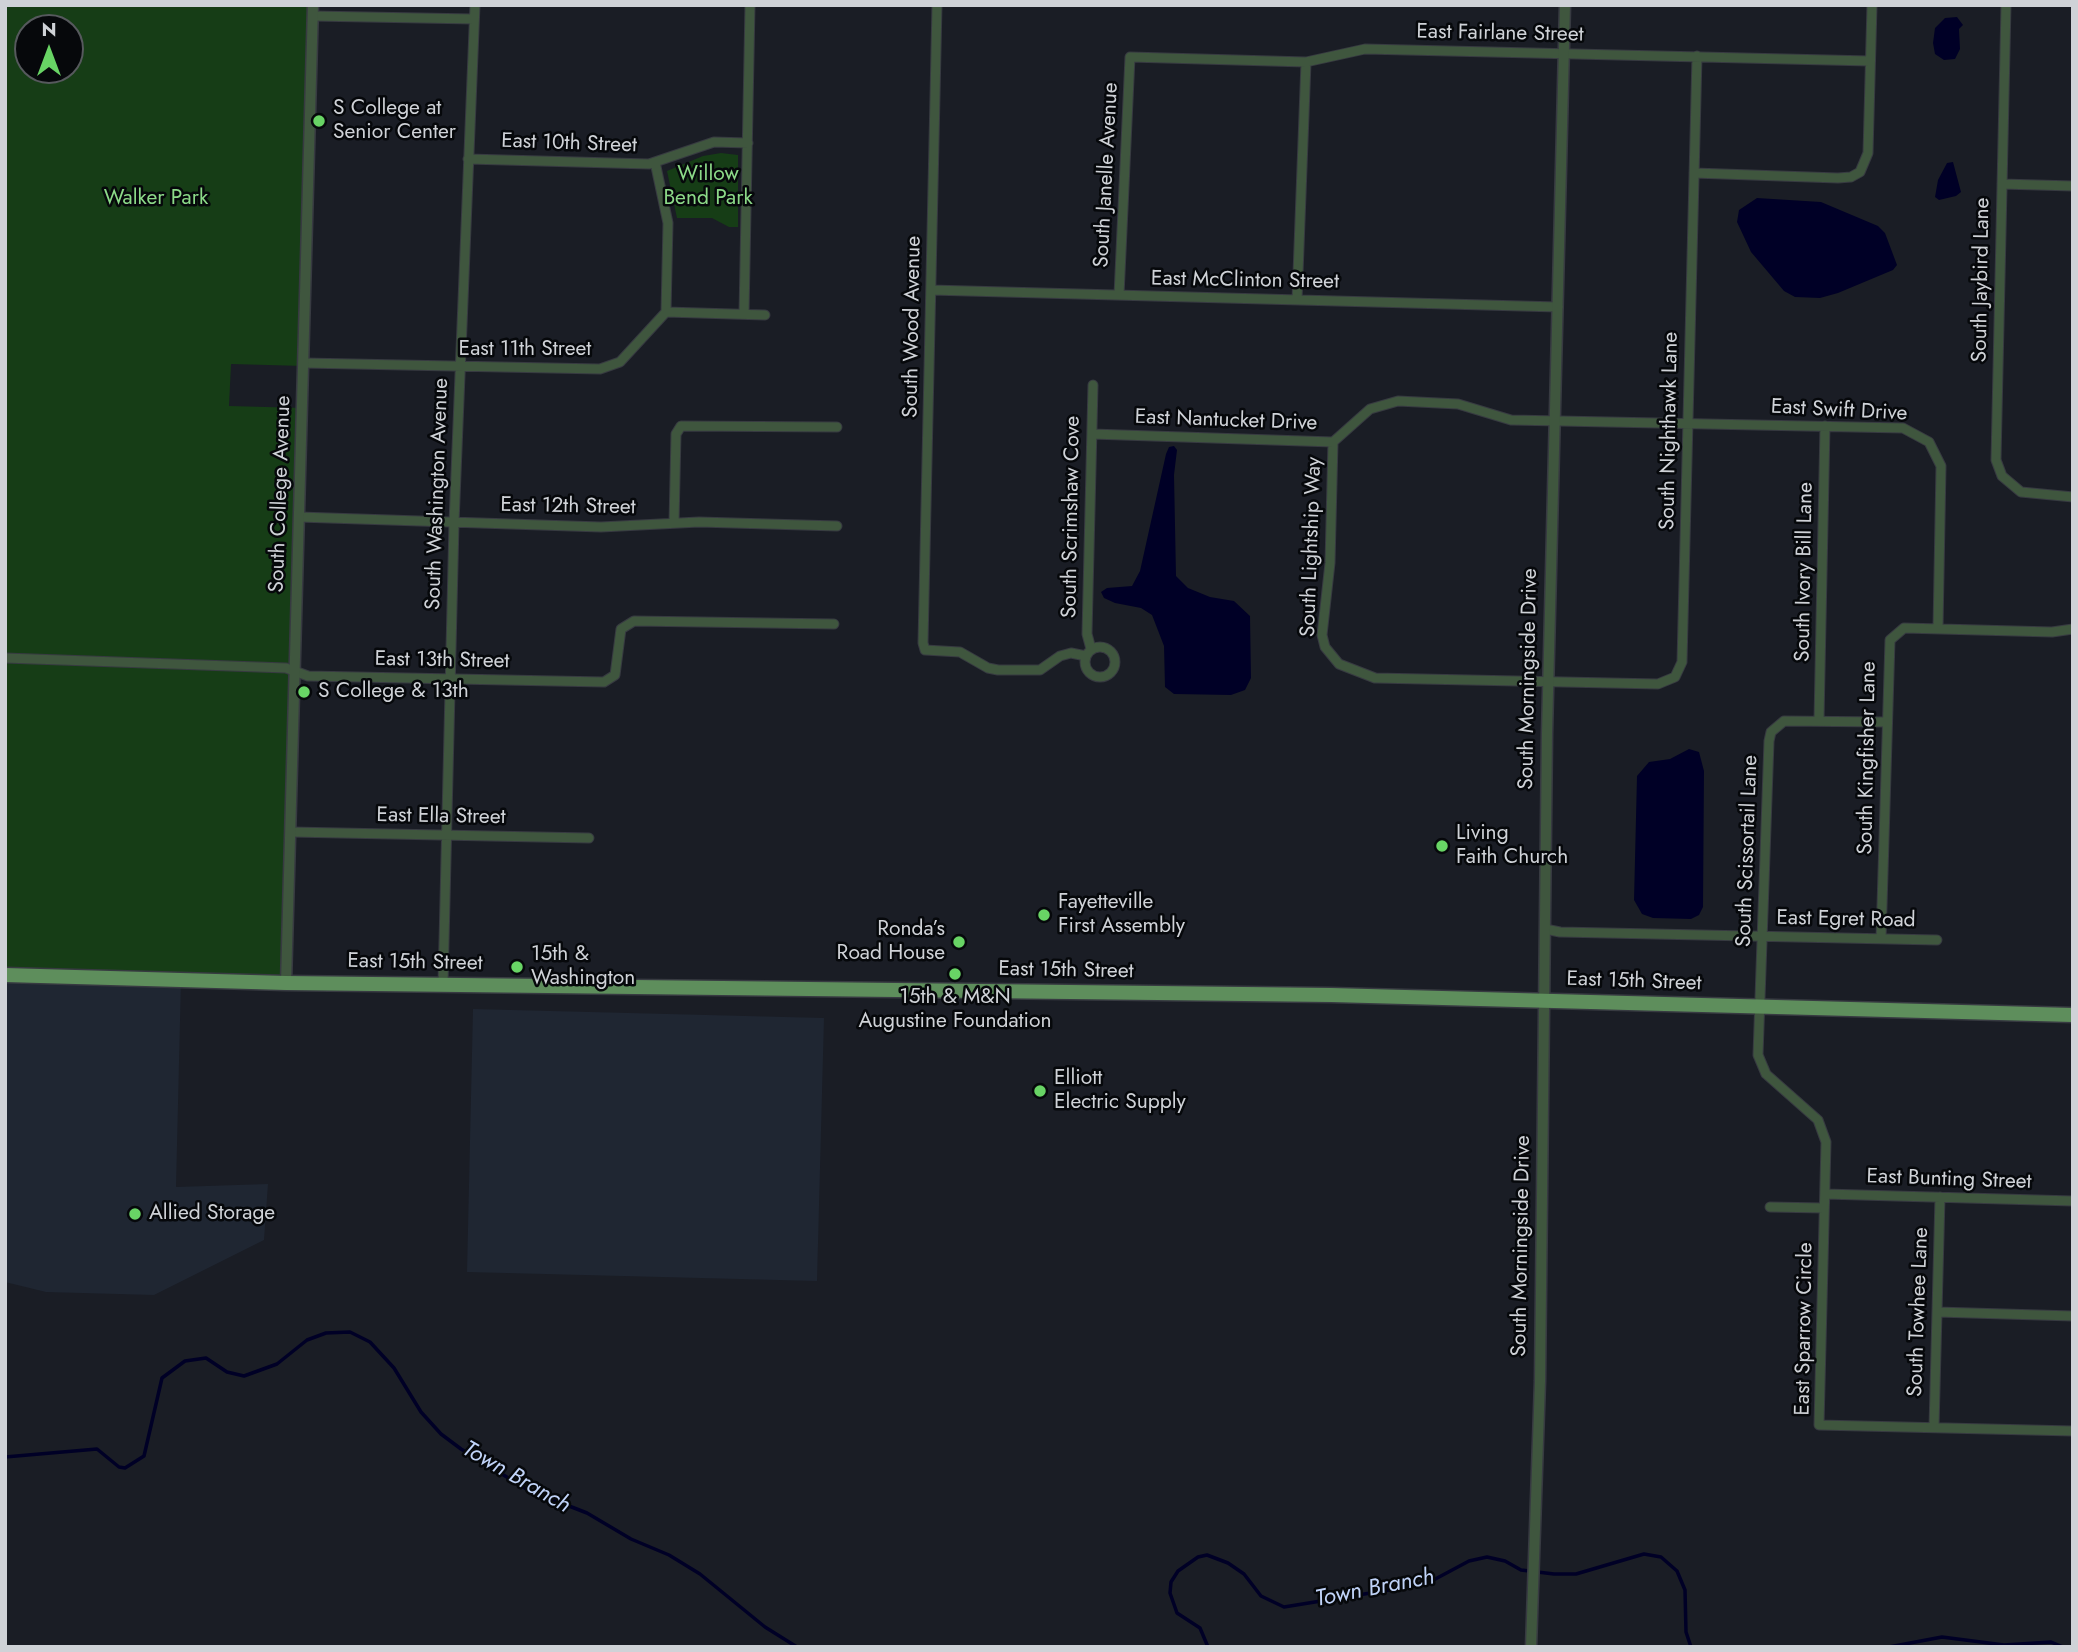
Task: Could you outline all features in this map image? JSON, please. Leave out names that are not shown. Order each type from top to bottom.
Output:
[{"type":"main road","name":"East 15th Street","points":[[5,975],[286,983],[1544,1000],[2073,1015]]},
{"type":"street","name":"South Washington Avenue","points":[[443,984],[454,523],[475,5]]},
{"type":"street","points":[[744,314],[750,5]]},
{"type":"street","name":"South Wood Avenue","points":[[937,5],[925,650],[960,652],[988,668],[999,670],[1040,670],[1060,656],[1088,653]]},
{"type":"street","name":"South Morningside Drive","points":[[1531,1647],[1540,1381],[1548,682],[1565,5]]},
{"type":"street","points":[[1694,173],[1851,177],[1860,172],[1868,153],[1872,5]]},
{"type":"street","name":"South Jaybird Lane","points":[[2006,5],[1996,460],[2002,476],[2021,492],[2073,497]]},
{"type":"street","points":[[313,10],[474,19]]},
{"type":"street","name":"South College Avenue","points":[[286,983],[313,10]]},
{"type":"street","name":"East Fairlane Street","points":[[1130,57],[1306,62],[1365,49],[1870,61]]},
{"type":"street","name":"South Nighthawk Lane","points":[[1548,682],[1658,684],[1668,682],[1680,670],[1697,56]]},
{"type":"street","name":"South Janelle Avenue","points":[[1119,295],[1130,57]]},
{"type":"street","points":[[1297,300],[1306,62]]},
{"type":"street","name":"East 10th Street","points":[[468,159],[655,162],[714,142],[748,143]]},
{"type":"street","points":[[655,162],[668,223],[666,312],[765,315]]},
{"type":"street","points":[[2002,184],[2073,186]]},
{"type":"street","name":"East McClinton Street","points":[[931,290],[1558,307]]},
{"type":"street","name":"East 11th Street","points":[[304,363],[611,367],[620,362],[666,312]]},
{"type":"street","name":"South Scrimshaw Cove","points":[[1088,653],[1093,385]]},
{"type":"street","name":"East Nantucket Drive","points":[[1092,434],[1333,442],[1370,409],[1398,401],[1443,401],[1511,420],[1553,420]]},
{"type":"street","name":"East Swift Drive","points":[[1553,420],[1903,428],[1923,437],[1937,453],[1941,473],[1938,628]]},
{"type":"street","points":[[674,523],[676,433],[681,426],[837,427]]},
{"type":"street","name":"South Ivory Bill Lane","points":[[1819,720],[1825,426]]},
{"type":"street","name":"South Lightship Way","points":[[1333,442],[1330,563],[1322,635],[1331,656],[1350,671],[1363,675],[1548,682]]},
{"type":"street","name":"East 12th Street","points":[[299,517],[601,527],[674,523],[837,526]]},
{"type":"street","name":"East 13th Street","points":[[5,658],[286,668],[309,676],[604,682],[615,675],[621,629],[634,621],[834,624]]},
{"type":"street","name":"South Kingfisher Lane","points":[[1881,939],[1890,640],[1904,628],[2052,632],[2073,629]]},
{"type":"street","name":"South Scissortail Lane","points":[[1759,1007],[1771,732],[1784,721],[1886,722]]},
{"type":"street","name":"East Ella Street","points":[[291,832],[589,838]]},
{"type":"street","name":"East Egret Road","points":[[1545,929],[1560,932],[1937,940]]},
{"type":"street","name":"East Sparrow Circle","points":[[1759,1007],[1758,1055],[1766,1074],[1818,1120],[1826,1142],[1819,1425],[2073,1432]]},
{"type":"street","name":"East Bunting Street","points":[[1825,1194],[2073,1201]]},
{"type":"street","name":"South Towhee Lane","points":[[1934,1427],[1940,1197]]},
{"type":"street","points":[[1770,1207],[1824,1208]]},
{"type":"street","points":[[1937,1312],[2073,1316]]},
{"type":"shaded area","points":[[5,975],[181,980],[176,1187],[268,1184],[264,1240],[154,1295],[46,1292],[5,1282]]},
{"type":"shaded area","points":[[473,1009],[824,1018],[817,1281],[467,1272]]},
{"type":"green space","name":"Walker Park","points":[[5,5],[313,5],[304,366],[231,364],[229,406],[303,408],[286,983],[5,975]]},
{"type":"green space","name":"Willow Bend Park","points":[[721,153],[738,155],[738,227],[729,227],[712,218],[677,218],[667,171],[703,156]]},
{"type":"water","points":[[1957,17],[1963,25],[1959,29],[1960,49],[1955,59],[1944,60],[1935,54],[1935,28],[1945,18]]},
{"type":"water","points":[[1953,162],[1961,192],[1939,200],[1935,197],[1938,180],[1947,163]]},
{"type":"water","points":[[1757,198],[1821,202],[1878,226],[1885,233],[1897,265],[1893,270],[1838,293],[1820,298],[1795,297],[1784,291],[1751,252],[1737,222],[1739,210]]},
{"type":"water","points":[[1174,446],[1177,450],[1174,475],[1176,576],[1188,588],[1210,597],[1234,601],[1250,616],[1251,678],[1245,690],[1231,695],[1174,694],[1165,687],[1164,646],[1152,615],[1141,608],[1115,603],[1104,598],[1101,592],[1107,588],[1132,586],[1140,571],[1166,454],[1169,447]]},
{"type":"water","points":[[1689,749],[1699,752],[1704,771],[1703,907],[1699,915],[1691,919],[1653,918],[1642,914],[1634,900],[1637,776],[1649,762],[1670,759]]},
{"type":"waterway","name":"Town Branch","points":[[5,1457],[97,1449],[119,1467],[125,1468],[144,1456],[162,1378],[185,1361],[206,1358],[227,1372],[244,1376],[277,1364],[307,1340],[326,1333],[350,1332],[370,1342],[394,1368],[421,1412],[441,1434],[461,1449],[528,1490],[587,1513],[631,1539],[669,1555],[700,1574],[765,1627],[797,1647]]},
{"type":"waterway","name":"Town Branch","points":[[1208,1647],[1200,1628],[1177,1613],[1170,1593],[1171,1582],[1178,1571],[1198,1557],[1207,1555],[1228,1563],[1244,1574],[1261,1596],[1284,1607],[1426,1584],[1469,1561],[1487,1557],[1505,1561],[1521,1570],[1576,1574],[1644,1554],[1661,1557],[1677,1571],[1685,1590],[1686,1632],[1691,1647]]},
{"type":"waterway","name":"Town Branch","points":[[1889,1647],[1942,1637],[2004,1645],[2051,1642],[2063,1647]]},
{"type":"place","name":"S College at Senior Center","points":[[319,121]]},
{"type":"place","name":"S College & 13th","points":[[304,692]]},
{"type":"place","name":"Living Faith Church","points":[[1442,846]]},
{"type":"place","name":"Fayetteville First Assembly","points":[[1044,915]]},
{"type":"place","name":"Ronda’s Road House","points":[[959,942]]},
{"type":"place","name":"15th & Washington","points":[[517,967]]},
{"type":"place","name":"15th & M&N Augustine Foundation","points":[[955,974]]},
{"type":"place","name":"Elliott Electric Supply","points":[[1040,1091]]},
{"type":"place","name":"Allied Storage","points":[[135,1214]]}]
